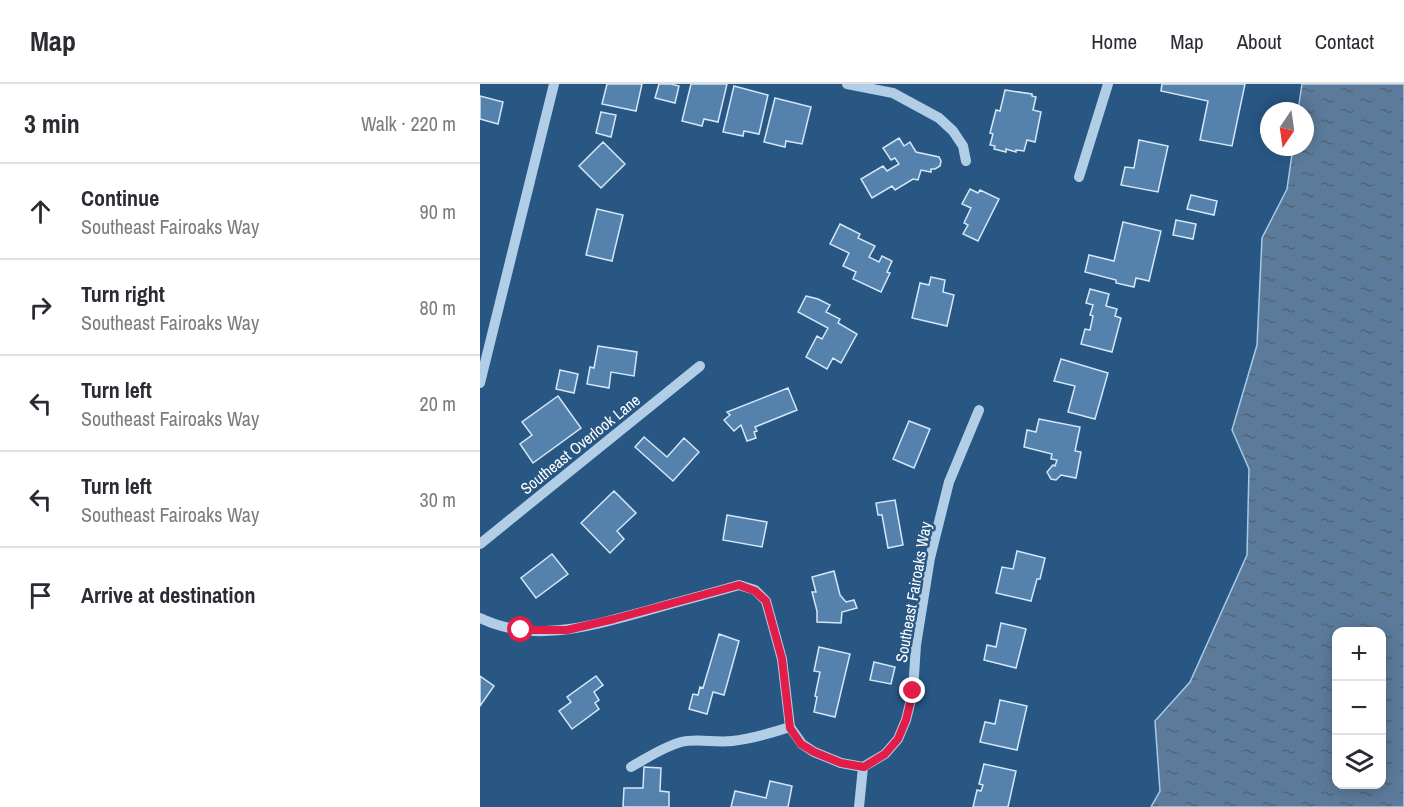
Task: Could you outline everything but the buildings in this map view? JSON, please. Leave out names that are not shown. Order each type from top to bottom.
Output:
[{"type":"street","points":[[480,383],[554,84]]},
{"type":"street","points":[[847,84],[893,93],[939,118],[953,131],[963,146],[966,161]]},
{"type":"street","points":[[1079,177],[1108,84]]},
{"type":"street","name":"Southeast Overlook Lane","points":[[480,544],[700,366]]},
{"type":"street","name":"Southeast Fairoaks Way","points":[[864,767],[885,754],[898,739],[906,720],[913,691],[916,645],[933,548],[949,482],[979,410]]},
{"type":"street","points":[[480,618],[496,625],[521,630],[567,630],[739,585],[755,591],[766,601],[782,659],[790,728],[801,744],[814,752],[841,763],[864,767],[859,807]]},
{"type":"street","points":[[631,767],[681,742],[730,742],[790,728]]},
{"type":"water","points":[[1302,84],[1404,84],[1404,807],[1151,807],[1160,791],[1155,721],[1190,682],[1247,555],[1249,469],[1232,430],[1257,345],[1262,238],[1287,189],[1292,156],[1314,156],[1314,102],[1299,102]]},
{"type":"route","points":[[521,630],[567,630],[739,585],[755,591],[766,601],[782,659],[790,728],[801,744],[814,752],[841,763],[864,767],[885,754],[898,739],[906,720],[913,691]]}]
